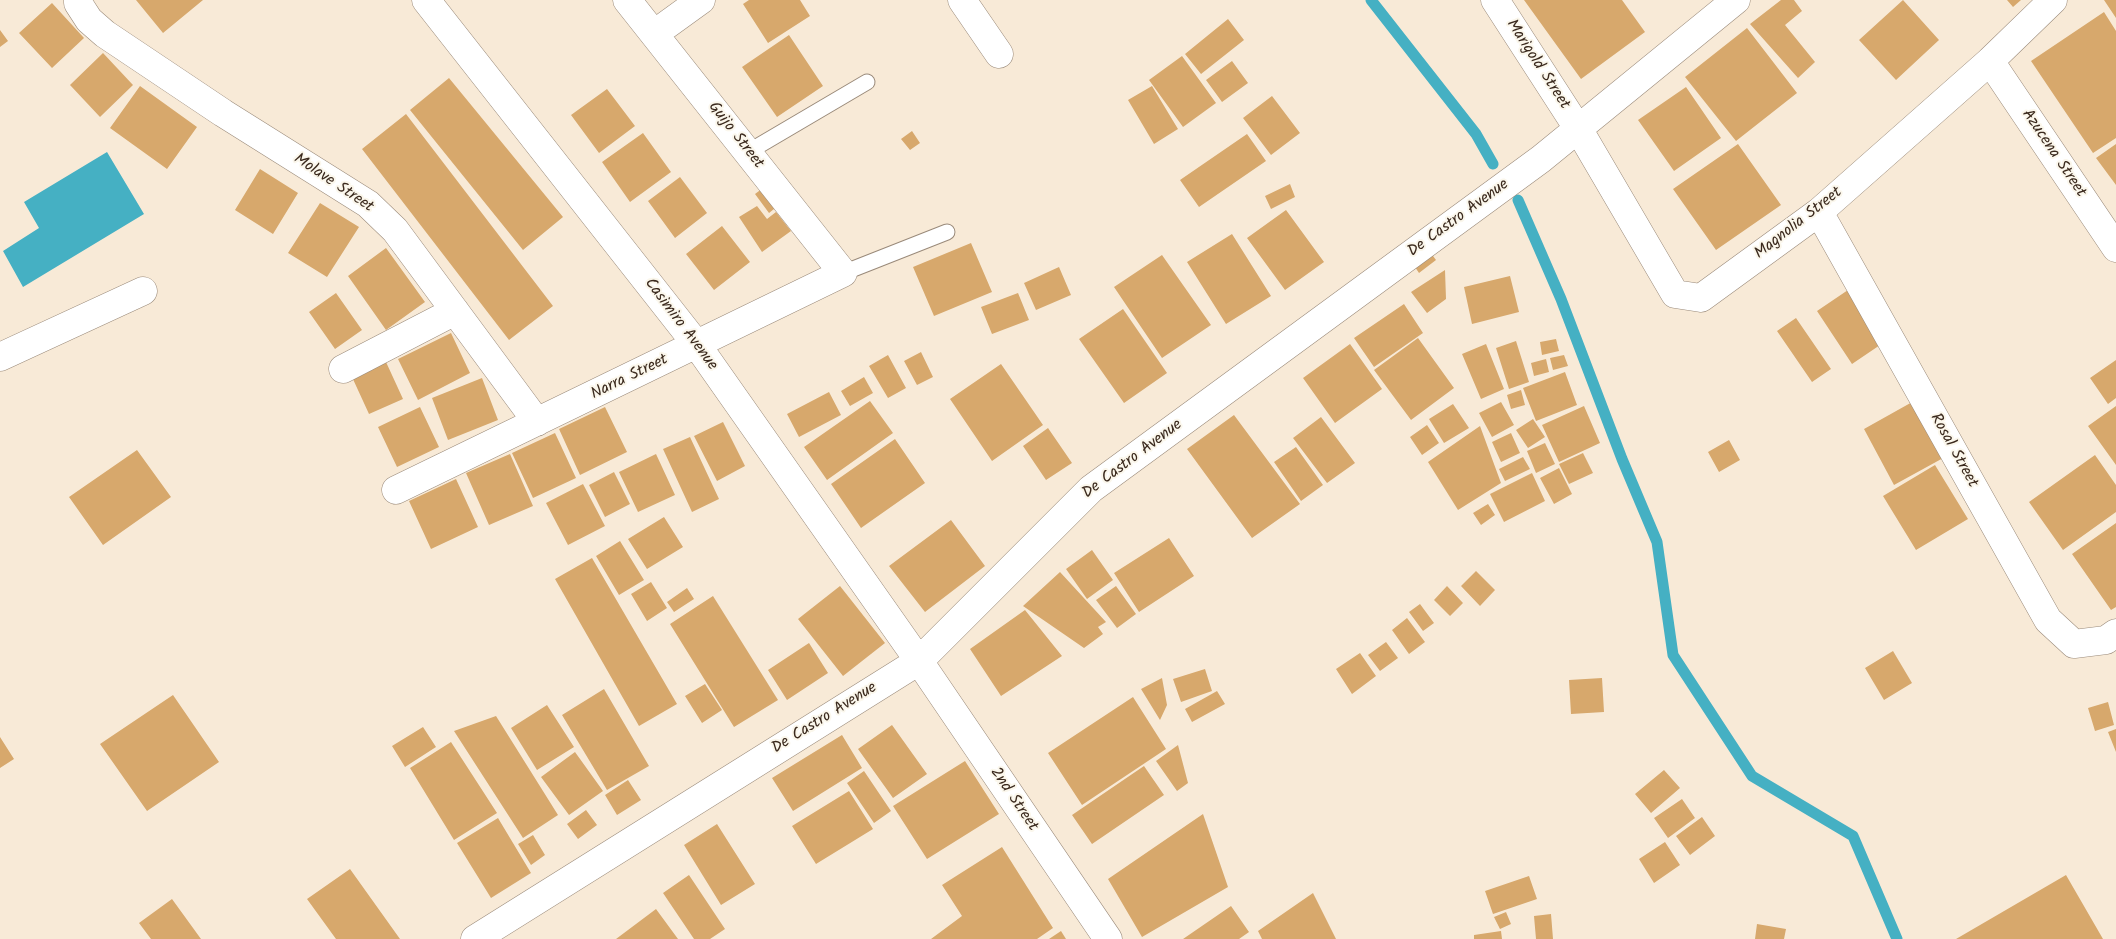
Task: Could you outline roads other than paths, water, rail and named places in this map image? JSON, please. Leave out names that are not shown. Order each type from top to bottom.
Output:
[{"type":"street","name":"Molave Street","points":[[78,0],[89,20],[106,34],[223,113],[368,204],[395,230],[537,422]]},
{"type":"street","name":"Guijo Street","points":[[627,0],[844,272]]},
{"type":"street","points":[[654,34],[701,0]]},
{"type":"street","points":[[962,0],[999,54]]},
{"type":"street","name":"Marigold Street","points":[[1495,0],[1579,130]]},
{"type":"street","name":"De Castro Avenue","points":[[476,939],[919,661],[1091,489],[1579,130],[1736,0]]},
{"type":"street","name":"Magnolia Street","points":[[1579,130],[1675,294],[1701,298],[1819,212],[1990,61],[2053,0]]},
{"type":"street","name":"Casimiro Avenue","points":[[434,3],[697,345],[919,661]]},
{"type":"street","name":"Azucena Street","points":[[1990,61],[2116,248]]},
{"type":"street","name":"Rosal Street","points":[[1819,212],[2048,620],[2074,644],[2106,640],[2116,633]]},
{"type":"street","name":"Narra Street","points":[[396,490],[844,272]]},
{"type":"street","points":[[0,357],[143,291]]},
{"type":"street","points":[[343,369],[455,311]]},
{"type":"street","name":"2nd Street","points":[[919,661],[1108,939]]},
{"type":"lane","points":[[748,152],[867,82]]},
{"type":"lane","name":"Narra Street","points":[[844,272],[947,232]]},
{"type":"water","points":[[107,152],[144,214],[23,287],[3,251],[39,228],[24,202]]},
{"type":"waterway","points":[[1371,0],[1476,134],[1493,164]]},
{"type":"waterway","points":[[1518,200],[1561,299],[1622,459],[1657,542],[1673,655],[1752,776],[1853,836],[1897,939]]}]
